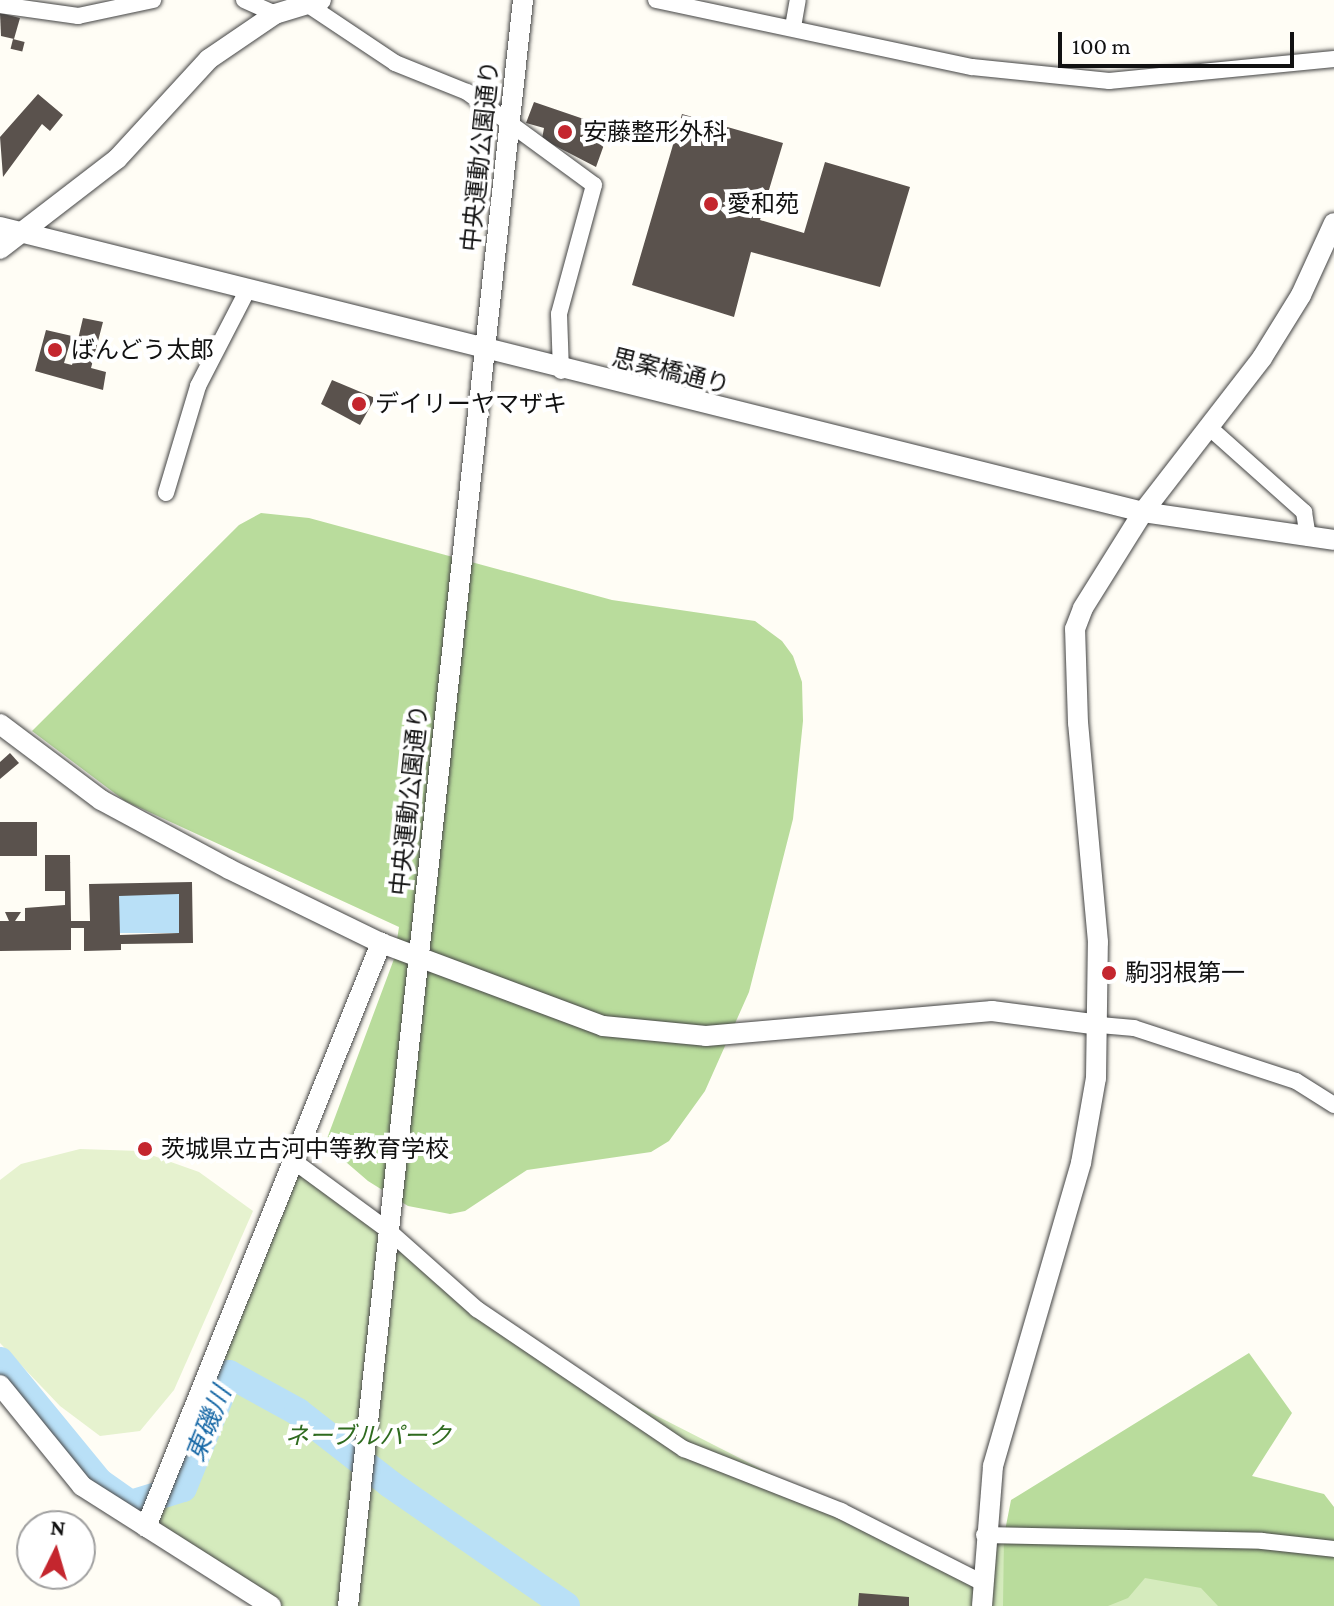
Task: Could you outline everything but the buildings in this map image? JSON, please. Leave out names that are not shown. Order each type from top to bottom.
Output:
[{"type":"street","points":[[0,5],[78,16],[153,0]]},
{"type":"street","points":[[244,0],[275,14]]},
{"type":"street","name":"中央運動公園通り","points":[[348,1606],[523,0]]},
{"type":"street","points":[[656,0],[972,67],[1109,81],[1334,59]]},
{"type":"street","points":[[793,27],[798,0]]},
{"type":"street","points":[[0,249],[117,159],[209,59],[275,14],[314,2],[395,63],[467,92],[594,185],[559,314],[561,371]]},
{"type":"street","points":[[982,1606],[984,1535],[993,1466],[1089,1126],[1100,1025],[1075,629],[1083,608],[1143,512],[1211,429],[1301,295],[1334,223]]},
{"type":"street","name":"思案橋通り","points":[[0,227],[484,352],[1143,512],[1333,540]]},
{"type":"street","points":[[166,493],[198,386],[247,291]]},
{"type":"street","points":[[1211,429],[1304,512],[1308,538]]},
{"type":"street","points":[[0,724],[101,800],[381,943],[555,1011],[649,1034],[775,1033],[961,1011],[1134,1028],[1296,1081],[1334,1105]]},
{"type":"street","points":[[146,1527],[381,943]]},
{"type":"street","points":[[295,1162],[389,1231],[477,1309],[684,1449],[841,1511],[981,1582]]},
{"type":"street","points":[[0,1385],[82,1486],[271,1606]]},
{"type":"street","points":[[984,1535],[1262,1541],[1334,1549]]},
{"type":"green space","points":[[261,513],[309,518],[612,600],[755,621],[782,641],[793,656],[802,682],[803,721],[793,819],[749,992],[705,1091],[669,1141],[651,1152],[527,1170],[465,1211],[450,1214],[408,1206],[368,1181],[325,1144],[394,959],[399,927],[125,801],[32,731],[239,525]]},
{"type":"green space","points":[[80,1149],[140,1151],[199,1172],[253,1211],[174,1390],[140,1431],[100,1436],[60,1406],[0,1343],[0,1180],[21,1164]]},
{"type":"green space","name":"ネーブルパーク","points":[[295,1162],[549,1361],[981,1581],[999,1535],[1334,1606],[270,1606],[146,1527]]},
{"type":"green space","points":[[1249,1353],[1292,1413],[1252,1476],[1324,1494],[1334,1507],[1334,1606],[1218,1606],[1201,1588],[1145,1578],[1128,1598],[1108,1606],[1003,1606],[1004,1536],[1011,1500]]},
{"type":"water","points":[[119,894],[179,894],[179,933],[119,933]]},
{"type":"waterway","name":"東磯川","points":[[0,1361],[99,1482],[131,1504],[183,1488],[229,1374],[298,1412],[390,1484],[566,1606]]},
{"type":"place","name":"安藤整形外科","points":[[565,132]]},
{"type":"place","name":"愛和苑","points":[[711,204]]},
{"type":"place","name":"ばんどう太郎","points":[[55,350]]},
{"type":"place","name":"デイリーヤマザキ","points":[[359,404]]},
{"type":"place","name":"駒羽根第一","points":[[1109,973]]},
{"type":"place","name":"茨城県立古河中等教育学校","points":[[145,1149]]}]
